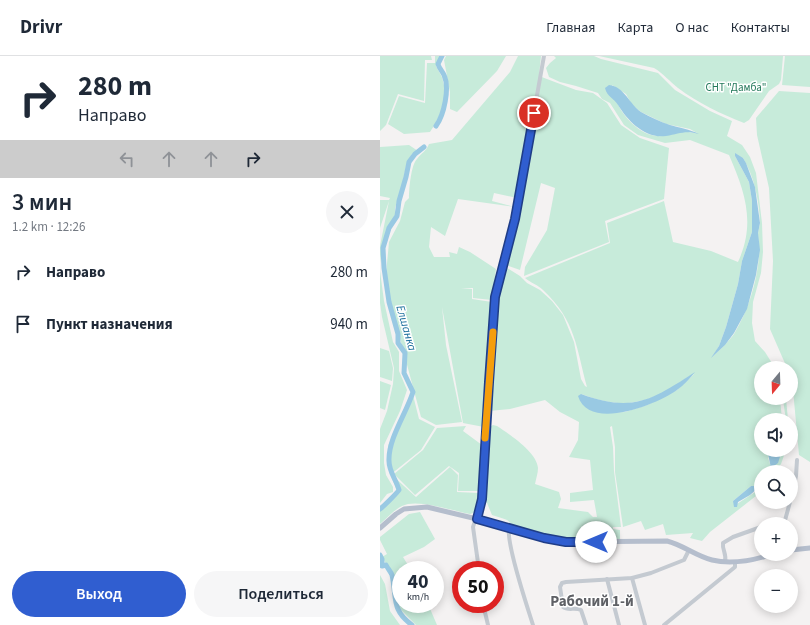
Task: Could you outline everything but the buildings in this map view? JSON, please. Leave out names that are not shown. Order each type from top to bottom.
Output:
[{"type":"main road","points":[[380,528],[404,509],[427,507],[477,519],[544,538],[566,542],[667,541],[712,560],[735,562],[754,559]]},
{"type":"main road","points":[[798,549],[810,548]]},
{"type":"street","points":[[477,561],[473,528],[482,499],[495,297],[515,219],[544,56]]},
{"type":"street","points":[[797,460],[797,465]]},
{"type":"street","points":[[509,528],[508,533],[513,555],[533,625]]},
{"type":"street","points":[[725,562],[727,556],[723,543],[733,537],[754,530]]},
{"type":"street","points":[[586,625],[581,610],[562,607],[560,587],[562,583],[632,578],[651,573],[684,560],[689,550]]},
{"type":"street","points":[[664,625],[735,567],[735,562]]},
{"type":"street","points":[[632,578],[645,625]]},
{"type":"street","points":[[607,579],[619,625]]},
{"type":"street","points":[[485,613],[488,625]]},
{"type":"green space","points":[[380,56],[431,56],[432,60],[425,60],[424,101],[398,94],[386,125],[380,131]]},
{"type":"green space","points":[[435,56],[441,56],[436,66],[442,77],[444,87],[444,101],[440,114],[430,132],[404,134],[388,124],[399,96],[425,103],[427,63],[435,63]]},
{"type":"green space","points":[[446,56],[506,56],[497,71],[457,112],[450,109],[450,92],[444,60]]},
{"type":"green space","points":[[518,56],[541,56],[539,76],[576,90],[593,93],[607,103],[621,125],[640,138],[669,148],[664,199],[605,221],[609,242],[524,276],[525,267],[547,230],[555,188],[541,183],[520,270],[506,265],[522,199],[494,193],[492,201],[515,207],[458,199],[445,236],[431,227],[429,247],[434,257],[450,257],[449,252],[457,254],[459,247],[470,252],[496,269],[492,300],[473,298],[473,288],[461,288],[472,289],[472,299],[492,302],[485,379],[484,427],[463,423],[442,307],[446,345],[462,422],[436,425],[421,417],[387,290],[386,274],[389,242],[400,221],[405,202],[409,198],[412,172],[417,159],[429,144],[452,140],[510,72]]},
{"type":"green space","points":[[554,56],[594,56],[658,73],[675,90],[710,111],[732,121],[727,136],[742,145],[750,157],[756,173],[762,223],[763,252],[761,273],[753,302],[752,323],[755,341],[771,361],[754,361],[754,405],[781,405],[781,413],[754,413],[754,457],[768,457],[770,465],[754,465],[754,486],[751,486],[733,501],[737,504],[754,493],[754,497],[710,532],[702,541],[690,538],[693,533],[666,535],[663,524],[645,530],[641,521],[623,527],[615,472],[615,447],[612,426],[610,427],[621,527],[613,527],[613,529],[620,530],[620,540],[557,538],[532,533],[519,529],[507,520],[492,515],[485,501],[488,428],[493,425],[497,426],[522,444],[533,456],[538,468],[535,484],[559,492],[561,499],[558,508],[588,512],[593,517],[597,517],[594,500],[570,502],[570,493],[593,490],[590,460],[569,457],[578,440],[579,422],[560,412],[545,400],[510,409],[489,411],[495,322],[504,269],[507,268],[520,276],[527,283],[540,290],[552,301],[563,315],[574,342],[581,379],[587,387],[577,347],[569,324],[554,301],[543,290],[525,278],[610,243],[607,223],[664,201],[673,242],[711,251],[738,262],[746,234],[747,221],[744,195],[729,155],[690,140],[665,143],[638,135],[624,125],[610,103],[602,99],[598,93],[560,82],[549,77],[546,68],[556,58]],"holes":[[[612,85],[626,94],[632,105],[641,112],[666,124],[690,129],[697,133],[684,132],[657,136],[644,132],[632,124],[627,118],[615,98]],[[735,156],[743,158],[747,165],[753,180],[757,197],[760,222],[758,234],[758,266],[754,286],[744,316],[730,340],[713,356],[719,346],[726,327],[738,284],[742,261],[752,232],[752,201],[749,182]],[[694,374],[677,390],[647,405],[625,412],[603,413],[589,409],[581,394],[614,403],[633,402],[654,397],[665,392]]]},
{"type":"green space","name":"СНТ \"Дамба\"","points":[[599,56],[783,56],[781,80],[779,84],[769,91],[749,120],[744,123],[718,112],[694,99],[654,68]]},
{"type":"green space","points":[[785,56],[810,56],[810,87],[782,85]]},
{"type":"green space","points":[[779,91],[810,93],[810,462],[799,455],[798,413],[795,413],[794,405],[798,405],[798,361],[784,361],[770,329],[773,261],[769,188],[757,135],[756,118]]},
{"type":"green space","points":[[409,145],[418,151],[412,154],[406,166],[395,208],[395,215],[387,230],[382,246],[380,263],[380,246],[389,201],[380,228],[380,200],[389,200],[390,198],[380,196],[380,147]]},
{"type":"green space","points":[[380,271],[384,301],[393,342],[399,352],[399,371],[407,390],[400,411],[384,445],[386,475],[393,487],[393,492],[387,494],[380,503],[380,429],[387,411],[393,384],[394,368],[382,317],[380,303]]},
{"type":"green space","points":[[380,348],[389,351],[393,368],[392,381],[380,377]]},
{"type":"green space","points":[[380,381],[391,385],[385,410],[380,408]]},
{"type":"green space","points":[[412,391],[419,419],[435,427],[421,450],[390,475],[388,446]]},
{"type":"green space","points":[[784,405],[787,405],[787,413],[785,413]]},
{"type":"green space","points":[[466,426],[463,431],[482,445],[479,491],[458,491],[459,473],[449,466],[415,495],[394,474],[423,450],[437,428]]},
{"type":"green space","points":[[777,457],[784,457],[781,464],[772,465]]},
{"type":"green space","points":[[450,467],[458,475],[457,492],[479,493],[479,503],[477,509],[473,513],[470,514],[417,503],[402,506],[380,524],[380,508],[397,491],[391,476],[393,476],[416,497]]},
{"type":"green space","points":[[420,512],[435,539],[424,547],[403,557],[405,561],[392,561],[392,573],[382,557],[387,554],[380,537],[409,514]]},
{"type":"green space","points":[[380,575],[385,584],[390,611],[400,625],[380,625]]},
{"type":"green space","points":[[404,613],[432,613],[437,625],[416,625]]},
{"type":"water","points":[[609,85],[614,86],[623,92],[641,112],[667,124],[699,134],[686,132],[658,136],[644,132],[632,123],[607,93],[605,88]]},
{"type":"water","points":[[735,153],[743,158],[746,163],[755,187],[760,223],[758,233],[760,250],[756,275],[747,309],[734,333],[725,345],[711,358],[719,346],[726,327],[738,284],[742,261],[752,232],[752,201],[749,182],[735,156]]},
{"type":"water","points":[[695,372],[682,386],[668,396],[640,408],[624,412],[609,414],[595,412],[585,407],[578,396],[581,394],[615,403],[641,401],[666,390]]},
{"type":"water","points":[[769,457],[780,457],[778,463],[775,465],[770,465]]},
{"type":"water","points":[[751,486],[754,486],[754,492],[738,502],[737,507],[734,507],[733,501]]},
{"type":"waterway","name":"Елшанка","points":[[436,126],[444,108],[446,94],[446,80],[438,64],[442,56]]},
{"type":"waterway","name":"Елшанка","points":[[380,509],[399,490],[390,469],[389,453],[394,435],[413,392],[404,373],[405,353],[398,343],[398,334],[389,302],[384,268],[383,248],[389,228],[397,216],[399,201],[409,162],[415,154],[424,147]]},
{"type":"waterway","name":"Елшанка","points":[[380,555],[382,559],[382,566],[386,565],[392,575],[398,609],[405,619],[412,625]]},
{"type":"slow traffic","points":[[485,438],[493,332]]},
{"type":"district","name":"Рабочий 1‑й","points":[[592,601]]},
{"type":"route","points":[[534,113],[515,219],[495,297],[482,499],[477,519],[544,538],[566,542],[596,542]]}]
